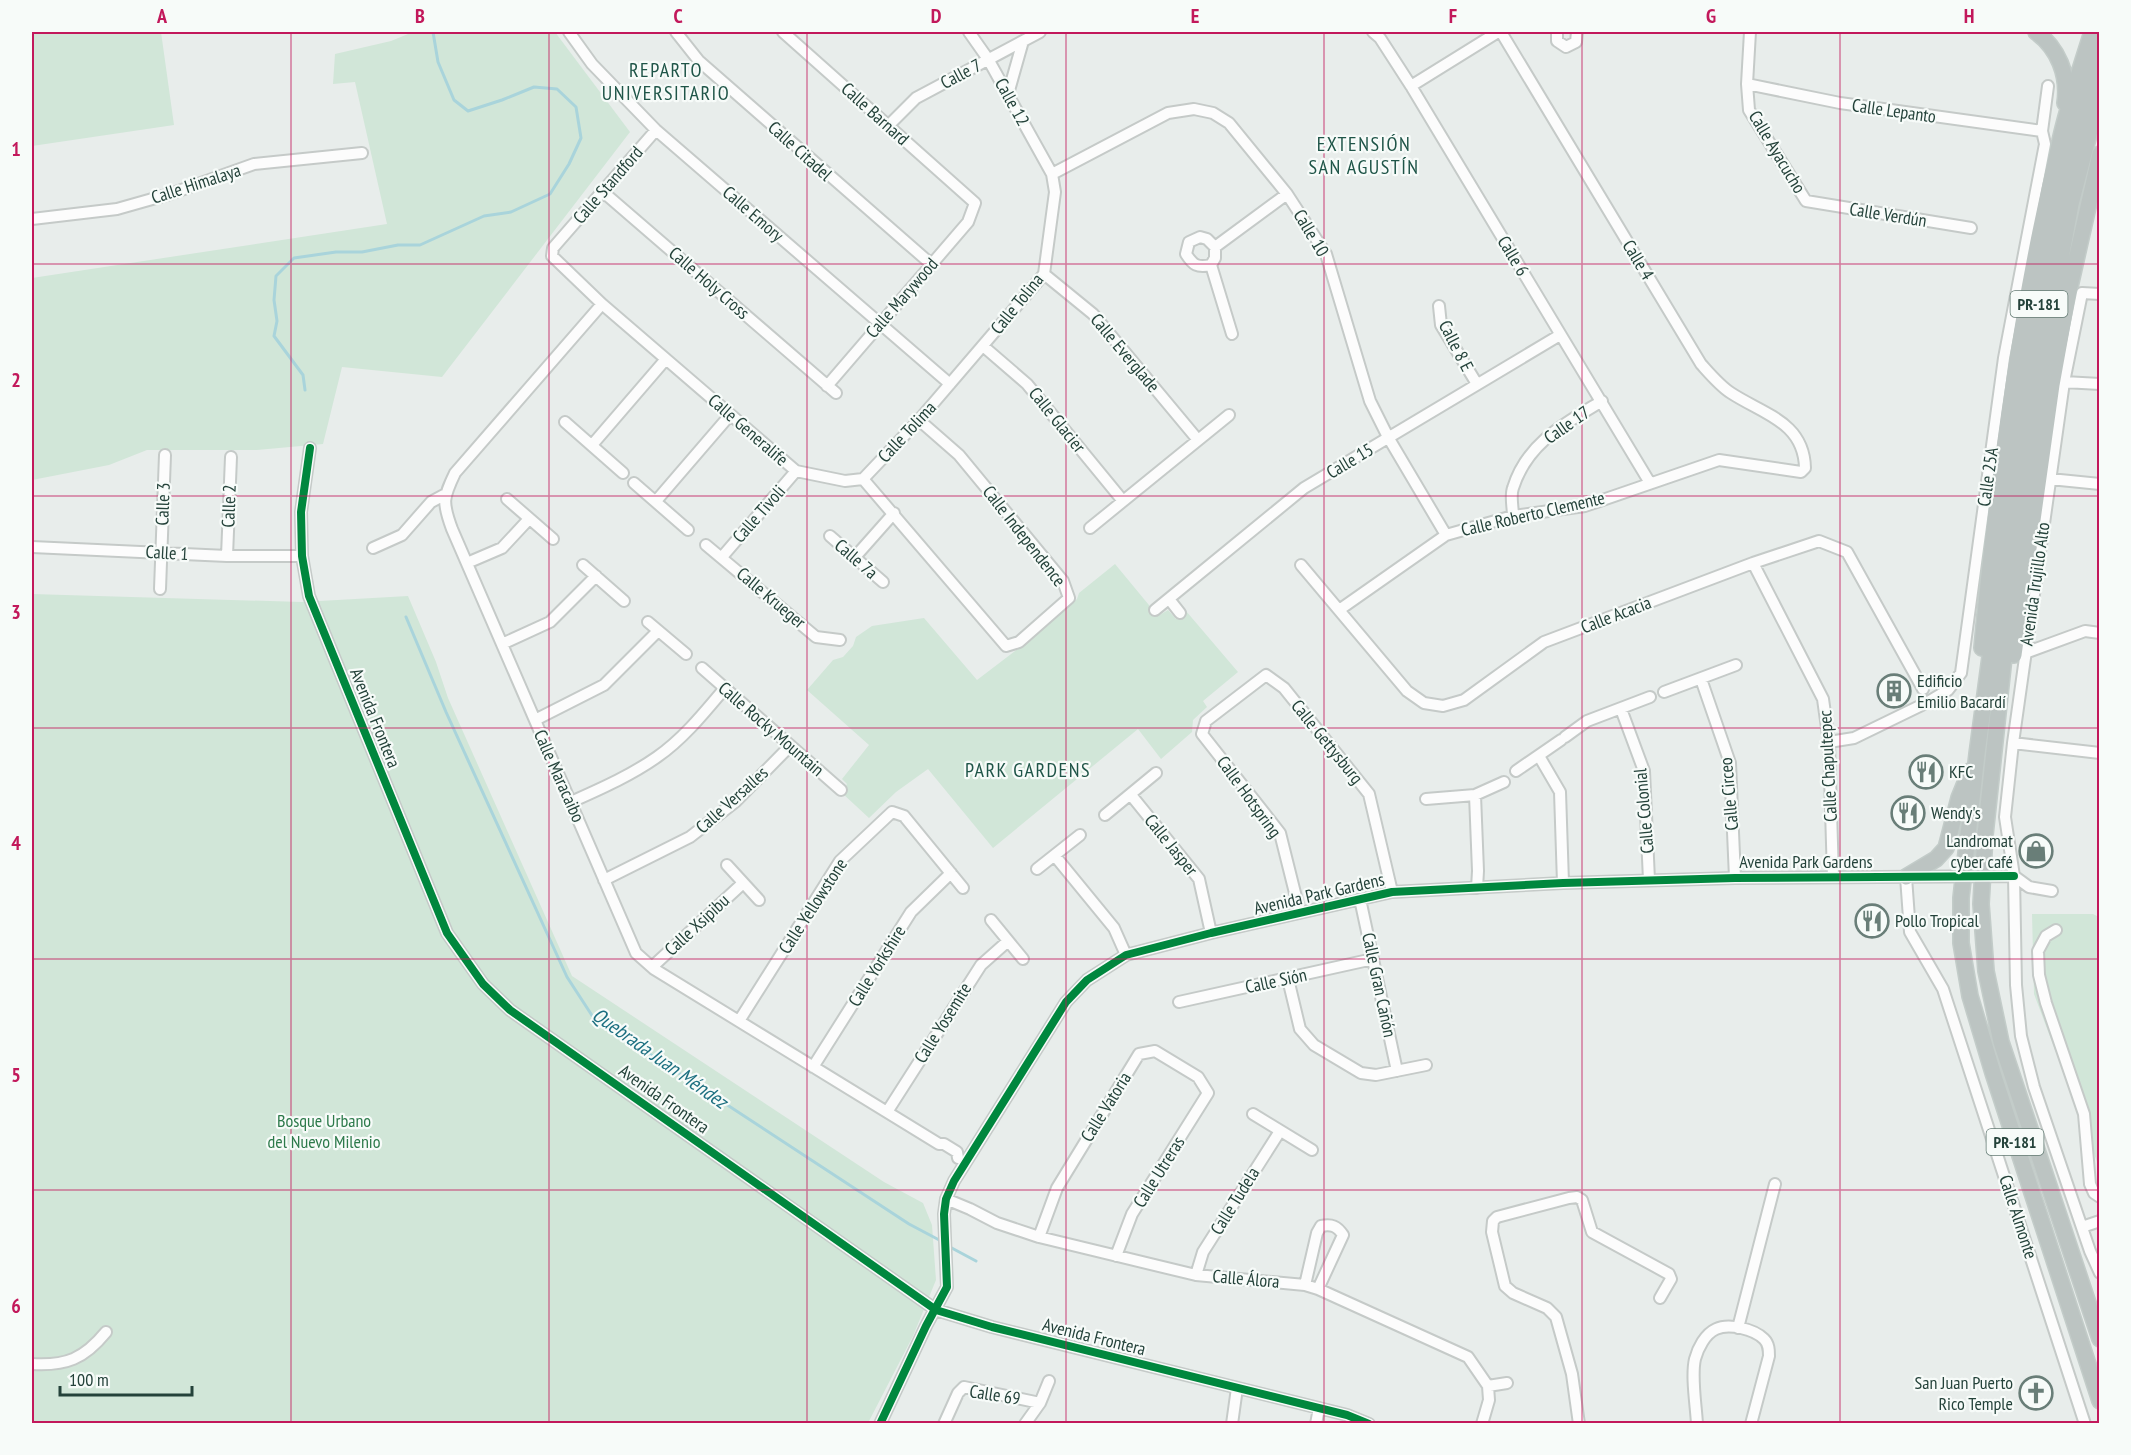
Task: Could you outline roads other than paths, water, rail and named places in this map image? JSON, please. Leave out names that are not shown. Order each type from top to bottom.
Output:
[{"type":"highway","points":[[1984,705],[1981,659],[2009,409],[2021,330],[2060,139],[2066,95],[2064,71],[2051,46],[2036,32]]},
{"type":"highway","points":[[2060,139],[2092,32]]},
{"type":"highway","name":"PR-181","points":[[2100,49],[2066,172],[2044,275],[2027,379],[1981,877],[1986,971],[2001,1042],[2100,1340]]},
{"type":"highway","name":"PR-181","points":[[2100,92],[2076,185],[2052,298],[1984,705],[1962,877],[1961,944],[1970,996],[2100,1401]]},
{"type":"highway","points":[[1985,835],[1998,788],[2013,656],[2052,385],[2068,291],[2100,154]]},
{"type":"highway","points":[[1906,877],[1936,859],[1946,848],[1959,798],[1977,754]]},
{"type":"street","name":"Calle Emory","points":[[568,32],[592,64],[656,130],[950,384]]},
{"type":"street","name":"Calle Citadel","points":[[676,32],[699,61],[931,264]]},
{"type":"street","name":"Calle Barnard","points":[[783,32],[967,196]]},
{"type":"street","name":"Calle 12","points":[[969,32],[988,59],[1052,174]]},
{"type":"street","name":"Calle 7","points":[[889,125],[916,98],[1040,32]]},
{"type":"street","name":"Calle 6","points":[[1373,32],[1380,38],[1411,86],[1650,483]]},
{"type":"street","points":[[1411,86],[1499,32]]},
{"type":"street","name":"Calle 4","points":[[1499,32],[1701,364],[1729,392],[1786,424],[1805,453],[1805,459]]},
{"type":"street","points":[[1555,32],[1557,41],[1566,47],[1576,42],[1577,32]]},
{"type":"street","name":"Calle Ayacucho","points":[[1750,32],[1747,84],[1749,110],[1806,201]]},
{"type":"street","points":[[1008,94],[1023,41]]},
{"type":"street","name":"Calle Lepanto","points":[[1747,84],[1840,103],[2042,131]]},
{"type":"street","name":"Calle 25A","points":[[1829,742],[1854,738],[1928,702],[1948,690],[1959,676],[2004,358],[2045,144],[2042,131],[2048,86]]},
{"type":"street","name":"Calle 10","points":[[1052,174],[1168,113],[1194,109],[1213,113],[1229,123],[1287,194],[1326,254],[1370,401],[1388,437],[1446,535]]},
{"type":"street","name":"Calle Standford","points":[[560,241],[656,130]]},
{"type":"street","name":"Calle Himalaya","points":[[32,219],[117,208],[170,194],[254,164],[362,153]]},
{"type":"street","name":"Calle Tolina","points":[[950,384],[1044,274],[1055,192],[1052,174]]},
{"type":"street","name":"Calle Holy Cross","points":[[602,191],[815,375]]},
{"type":"street","points":[[1215,247],[1287,194]]},
{"type":"street","name":"Calle Marywood","points":[[815,375],[831,389],[880,323],[968,222],[975,203],[967,196]]},
{"type":"street","name":"Calle Verdún","points":[[1806,201],[1971,228]]},
{"type":"street","points":[[1211,265],[1202,267],[1193,265],[1186,254],[1189,242],[1200,237],[1208,239],[1215,247],[1215,258],[1211,265],[1232,334]]},
{"type":"street","name":"Calle Generalife","points":[[560,241],[553,248],[552,256],[602,304],[796,471],[845,481],[863,479]]},
{"type":"street","name":"Calle Everglade","points":[[1044,274],[1093,314],[1198,440]]},
{"type":"street","name":"Avenida Trujillo Alto","points":[[2100,294],[2082,293],[2064,382],[2025,653],[2005,817],[2014,876],[2016,985],[2021,1035],[2034,1087],[2100,1273]]},
{"type":"street","points":[[373,548],[402,535],[431,502],[444,495],[455,473],[602,304]]},
{"type":"street","name":"Calle 8 E","points":[[1439,306],[1441,325],[1477,384]]},
{"type":"street","name":"Calle 15","points":[[1155,610],[1304,488],[1560,335]]},
{"type":"street","name":"Calle Glacier","points":[[983,346],[1027,384],[1123,501]]},
{"type":"street","points":[[592,445],[666,359]]},
{"type":"street","points":[[2064,382],[2100,384]]},
{"type":"street","name":"Calle Tolima","points":[[863,479],[950,384]]},
{"type":"street","name":"Calle 17","points":[[1514,516],[1512,490],[1527,458],[1551,432],[1602,401]]},
{"type":"street","points":[[656,501],[730,415]]},
{"type":"street","points":[[1090,528],[1229,415]]},
{"type":"street","name":"Calle Independence","points":[[894,513],[1006,646],[1019,642],[1070,598],[1063,582],[960,455],[919,420]]},
{"type":"street","points":[[565,422],[622,472]]},
{"type":"street","name":"Avenida Frontera","points":[[310,448],[301,512],[302,556],[309,596],[447,933],[483,984],[510,1010],[936,1310],[992,1327],[1319,1408],[1346,1419],[1369,1424]]},
{"type":"street","name":"Calle 3","points":[[160,589],[165,455]]},
{"type":"street","name":"Calle 2","points":[[227,556],[231,457]]},
{"type":"street","name":"Calle Roberto Clemente","points":[[1339,610],[1446,535],[1514,516],[1585,506],[1719,460],[1801,472],[1805,468],[1805,459]]},
{"type":"street","name":"Calle Tivoli","points":[[722,557],[796,471]]},
{"type":"street","points":[[863,479],[894,513]]},
{"type":"street","points":[[2050,479],[2100,484]]},
{"type":"street","points":[[634,483],[688,530]]},
{"type":"street","name":"Calle Maracaibo","points":[[444,495],[446,512],[467,563],[636,953],[652,967],[962,1160]]},
{"type":"street","points":[[507,499],[553,539]]},
{"type":"street","name":"Calle 7a","points":[[855,557],[894,513]]},
{"type":"street","points":[[467,563],[502,548],[529,519]]},
{"type":"street","name":"Calle 7a","points":[[830,536],[883,582]]},
{"type":"street","name":"Calle Acacia","points":[[1301,565],[1407,691],[1424,703],[1443,706],[1464,700],[1544,642],[1753,563],[1819,541],[1847,552],[1923,689]]},
{"type":"street","name":"Calle Krueger","points":[[706,545],[816,637],[840,640]]},
{"type":"street","name":"Calle 1","points":[[32,547],[227,556],[302,556]]},
{"type":"street","name":"Calle Chapultepec","points":[[1753,563],[1823,699],[1829,742],[1833,877]]},
{"type":"street","points":[[583,564],[624,601]]},
{"type":"street","points":[[502,644],[550,622],[596,576]]},
{"type":"street","points":[[1169,599],[1180,613]]},
{"type":"street","points":[[648,622],[686,654]]},
{"type":"street","points":[[535,720],[604,685],[658,631]]},
{"type":"street","points":[[2025,653],[2085,631],[2100,633]]},
{"type":"street","points":[[1664,692],[1736,665]]},
{"type":"street","name":"Calle Rocky Mountain","points":[[702,668],[841,790]]},
{"type":"street","name":"Calle Gettysburg","points":[[1206,721],[1266,675],[1284,688],[1369,794],[1392,892]]},
{"type":"street","name":"Calle Circeo","points":[[1701,679],[1730,763],[1735,878]]},
{"type":"street","points":[[571,802],[610,786],[657,757],[693,725],[725,688]]},
{"type":"street","points":[[1516,771],[1587,721],[1650,697]]},
{"type":"street","name":"Calle Colonial","points":[[1621,709],[1644,771],[1649,880]]},
{"type":"street","name":"Calle Hotspring","points":[[1206,721],[1202,734],[1280,833],[1300,913]]},
{"type":"street","points":[[2013,743],[2100,753]]},
{"type":"street","name":"Calle Versalles","points":[[604,880],[690,837],[735,802],[790,746]]},
{"type":"street","points":[[1539,756],[1560,792],[1563,883]]},
{"type":"street","points":[[1105,815],[1156,773]]},
{"type":"street","points":[[1426,799],[1475,795],[1504,782]]},
{"type":"street","name":"Calle Jasper","points":[[1131,795],[1199,879],[1211,933]]},
{"type":"street","points":[[1475,795],[1477,888]]},
{"type":"street","name":"Calle Yellowstone","points":[[739,1022],[840,861],[892,812],[904,816],[951,873]]},
{"type":"street","points":[[1037,870],[1080,835]]},
{"type":"street","points":[[1054,856],[1114,928],[1126,955]]},
{"type":"street","name":"Calle Xsipibu","points":[[727,865],[759,900]]},
{"type":"street","points":[[951,873],[963,888]]},
{"type":"street","name":"Calle Yorkshire","points":[[813,1067],[911,912],[951,873]]},
{"type":"street","points":[[2014,876],[2029,887],[2052,891]]},
{"type":"street","name":"Avenida Park Gardens","points":[[880,1424],[947,1287],[944,1214],[946,1199],[962,1160],[1066,1002],[1087,980],[1126,955],[1211,933],[1392,892],[1649,880],[2014,876]]},
{"type":"street","name":"Calle Almonte","points":[[1906,877],[1910,932],[1943,989],[2085,1424]]},
{"type":"street","name":"Calle Xsipibu","points":[[652,967],[742,884]]},
{"type":"street","name":"Calle Gran Cañón","points":[[1360,899],[1397,1071]]},
{"type":"street","points":[[991,920],[1023,959]]},
{"type":"street","points":[[2056,930],[2046,936],[2038,951],[2039,975],[2046,1004],[2084,1114],[2090,1184],[2094,1193],[2100,1197]]},
{"type":"street","name":"Calle Yosemite","points":[[887,1112],[981,965],[1008,941]]},
{"type":"street","name":"Calle Sión","points":[[1179,1002],[1373,959]]},
{"type":"street","points":[[1288,979],[1300,1029],[1314,1045],[1361,1073],[1376,1075],[1426,1065]]},
{"type":"street","name":"Calle Vatoria","points":[[1038,1237],[1057,1188],[1139,1054],[1155,1051],[1198,1077],[1208,1092]]},
{"type":"street","name":"Calle Utreras","points":[[1116,1256],[1132,1214],[1208,1092]]},
{"type":"street","points":[[1253,1114],[1312,1150]]},
{"type":"street","name":"Calle Tudela","points":[[1196,1275],[1203,1252],[1280,1131]]},
{"type":"street","points":[[1738,1328],[1775,1184]]},
{"type":"street","points":[[1579,1424],[1572,1374],[1560,1326],[1556,1317],[1547,1308],[1514,1293],[1505,1286],[1492,1232],[1493,1221],[1497,1217],[1577,1197],[1582,1200],[1592,1232],[1669,1274],[1671,1278],[1660,1298]]},
{"type":"street","name":"Calle Álora","points":[[946,1199],[997,1223],[1038,1237],[1196,1275],[1305,1284],[1468,1357],[1488,1386]]},
{"type":"street","points":[[2082,1227],[2100,1221]]},
{"type":"street","points":[[1305,1284],[1317,1233],[1321,1226],[1330,1224],[1338,1228],[1343,1235],[1318,1289]]},
{"type":"street","points":[[1697,1424],[1695,1360],[1705,1338],[1716,1329],[1729,1326],[1755,1333],[1765,1340],[1769,1348],[1751,1424]]},
{"type":"street","points":[[32,1364],[54,1365],[73,1360],[90,1350],[106,1332]]},
{"type":"street","points":[[1025,1424],[1040,1403],[1048,1381]]},
{"type":"street","points":[[1482,1424],[1490,1400],[1488,1386],[1507,1383]]},
{"type":"street","name":"Calle 69","points":[[944,1424],[958,1393],[964,1388],[1040,1403]]},
{"type":"street","points":[[1232,1424],[1237,1388]]},
{"type":"street","points":[[1316,1424],[1319,1408]]},
{"type":"waterway","name":"Quebrada Juan Méndez","points":[[305,390],[303,375],[274,336],[277,321],[274,300],[276,276],[294,258],[336,252],[362,252],[398,245],[420,245],[484,216],[511,212],[550,194],[569,164],[581,138],[576,107],[557,89],[534,87],[468,111],[454,100],[438,62],[433,32]]},
{"type":"waterway","name":"Quebrada Juan Méndez","points":[[406,617],[446,712],[567,977],[593,1017],[909,1224],[943,1242]]},
{"type":"waterway","name":"Quebrada Juan Méndez","points":[[948,1246],[976,1261]]},
{"type":"place","name":"Edificio Emilio Bacardí","points":[[1894,691]]},
{"type":"place","name":"KFC","points":[[1926,772]]},
{"type":"place","name":"Wendy's","points":[[1908,813]]},
{"type":"place","name":"Landromat cyber café","points":[[2036,851]]},
{"type":"place","name":"Pollo Tropical","points":[[1872,921]]},
{"type":"place","name":"San Juan Puerto Rico Temple","points":[[2036,1393]]},
{"type":"district","name":"REPARTO UNIVERSITARIO","points":[[666,82]]},
{"type":"district","name":"EXTENSIÓN SAN AGUSTÍN","points":[[1364,156]]},
{"type":"district","name":"PARK GARDENS","points":[[1028,770]]},
{"type":"park label","name":"Bosque Urbano del Nuevo Milenio","points":[[324,1131]]}]
